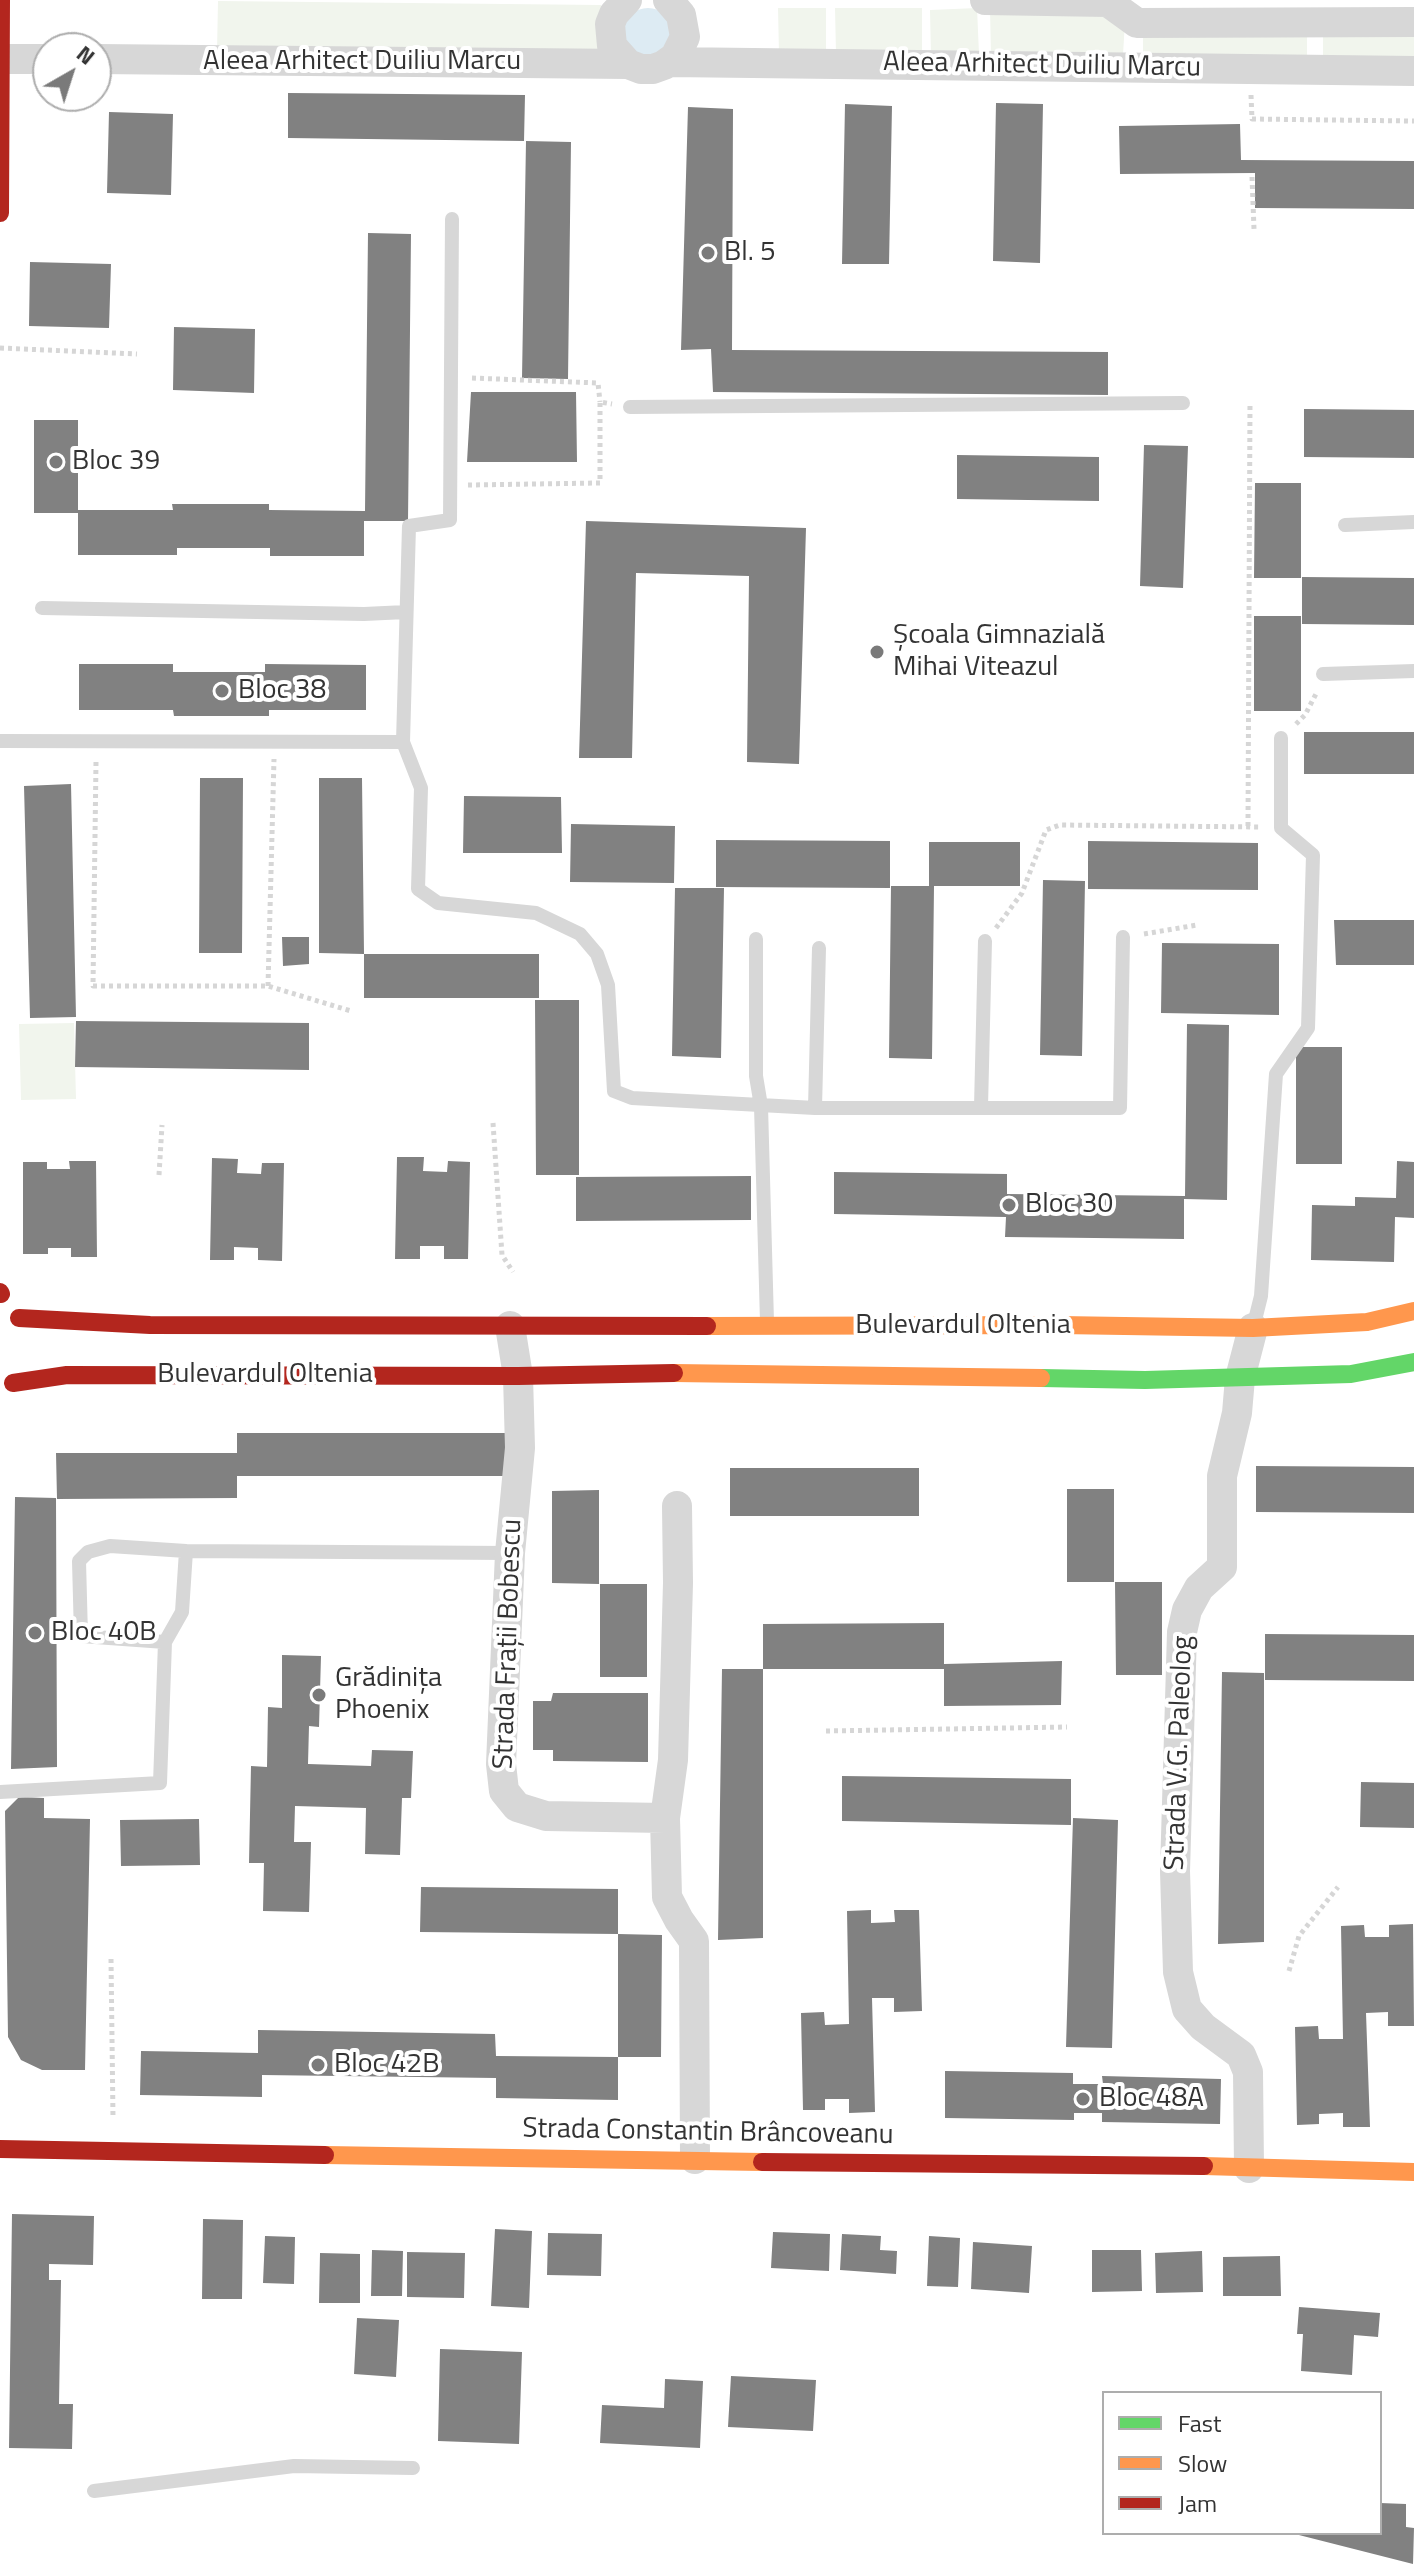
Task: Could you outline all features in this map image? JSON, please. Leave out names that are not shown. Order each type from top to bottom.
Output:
[{"type":"street","points":[[0,213],[1,0]]},
{"type":"street","points":[[627,0],[614,14],[610,35],[612,46],[628,64]]},
{"type":"street","points":[[668,0],[685,25],[683,46],[670,62]]},
{"type":"street","name":"Aleea Arhitect Duiliu Marcu","points":[[985,0],[1108,2],[1137,23],[1414,22]]},
{"type":"street","points":[[2,59],[32,59]]},
{"type":"street","name":"Aleea Arhitect Duiliu Marcu","points":[[112,59],[628,64],[641,69],[653,69],[670,62],[1414,71]]},
{"type":"street","points":[[0,1293],[19,1318],[23,1342]]},
{"type":"street","name":"Bulevardul Oltenia","points":[[19,1318],[150,1325],[1060,1325],[1253,1328],[1367,1322],[1414,1311]]},
{"type":"street","points":[[510,1326],[518,1376]]},
{"type":"street","name":"Strada V.G. Paleolog","points":[[1249,2168],[1248,2072],[1241,2055],[1203,2027],[1187,2009],[1178,1972],[1175,1871],[1182,1632],[1187,1610],[1199,1588],[1222,1567],[1222,1476],[1237,1413],[1240,1378],[1253,1328]]},
{"type":"street","name":"Bulevardul Oltenia","points":[[12,1383],[67,1375],[518,1376],[697,1372],[1088,1379],[1240,1378],[1351,1374],[1414,1362]]},
{"type":"street","name":"Strada Frații Bobescu","points":[[518,1376],[520,1448],[510,1553],[501,1764],[504,1791],[517,1807],[546,1816],[665,1818]]},
{"type":"street","points":[[677,1506],[673,1760],[665,1818],[667,1897],[694,1941],[695,2159]]},
{"type":"street","name":"Strada Constantin Brâncoveanu","points":[[0,2149],[1414,2172]]},
{"type":"lane","points":[[452,219],[450,520],[409,526],[403,742],[421,788],[418,889],[438,903],[536,913],[580,934],[597,954],[608,985],[614,1091],[632,1098],[815,1108],[1120,1108],[1123,937]]},
{"type":"lane","points":[[630,407],[1183,403]]},
{"type":"lane","points":[[1345,525],[1414,522]]},
{"type":"lane","points":[[42,608],[364,614],[406,612]]},
{"type":"lane","points":[[1323,674],[1414,671]]},
{"type":"lane","points":[[1253,1328],[1261,1296],[1276,1074],[1308,1028],[1313,855],[1281,828],[1281,738]]},
{"type":"lane","points":[[0,741],[403,742]]},
{"type":"lane","points":[[756,939],[756,1076],[761,1106],[767,1326]]},
{"type":"lane","points":[[981,1107],[985,941]]},
{"type":"lane","points":[[815,1108],[819,948]]},
{"type":"lane","points":[[165,1642],[81,1636],[79,1561],[88,1552],[110,1546],[186,1551],[510,1553]]},
{"type":"lane","points":[[0,1792],[160,1783],[165,1642],[182,1612],[186,1551]]},
{"type":"lane","points":[[94,2491],[294,2466],[413,2468]]},
{"type":"path","points":[[1252,119],[1414,121]]},
{"type":"path","points":[[1252,177],[1254,229]]},
{"type":"path","points":[[0,348],[137,354]]},
{"type":"path","points":[[451,377],[598,383],[600,402],[600,483],[451,485]]},
{"type":"path","points":[[600,402],[630,407]]},
{"type":"path","points":[[985,941],[1022,893],[1046,830],[1060,825],[1248,826],[1250,403]]},
{"type":"path","points":[[1281,738],[1305,715],[1323,674]]},
{"type":"path","points":[[96,742],[93,986],[268,986],[351,1011]]},
{"type":"path","points":[[268,986],[275,742]]},
{"type":"path","points":[[1123,937],[1197,925]]},
{"type":"path","points":[[493,1123],[502,1255],[513,1272]]},
{"type":"path","points":[[159,1175],[162,1125]]},
{"type":"path","points":[[826,1731],[1067,1727]]},
{"type":"path","points":[[1289,1971],[1299,1936],[1338,1887]]},
{"type":"path","points":[[111,1959],[114,2152]]},
{"type":"shaded area","points":[[218,1],[601,5],[601,54],[217,51]]},
{"type":"shaded area","points":[[648,8],[657,9],[665,15],[671,23],[671,41],[665,49],[657,55],[648,56],[639,55],[631,49],[625,41],[624,32],[625,23],[631,15],[639,9]]},
{"type":"shaded area","points":[[778,8],[826,8],[826,54],[779,54]]},
{"type":"shaded area","points":[[835,8],[922,8],[922,54],[836,54]]},
{"type":"shaded area","points":[[977,8],[979,54],[931,56],[930,10]]},
{"type":"shaded area","points":[[990,8],[1106,8],[1125,21],[1123,55],[991,56]]},
{"type":"shaded area","points":[[1143,30],[1307,31],[1307,60],[1143,59]]},
{"type":"shaded area","points":[[1323,30],[1414,31],[1414,61],[1323,60]]},
{"type":"shaded area","points":[[74,1023],[76,1099],[21,1100],[19,1024]]},
{"type":"building","points":[[288,93],[525,95],[524,141],[288,138]]},
{"type":"building","points":[[996,103],[1043,104],[1040,263],[993,261]]},
{"type":"building","points":[[845,104],[892,106],[889,264],[842,264]]},
{"type":"building","name":"Bl. 5","points":[[688,107],[733,109],[732,350],[1108,352],[1108,395],[713,392],[711,349],[681,350]]},
{"type":"building","points":[[109,112],[173,114],[171,195],[107,193]]},
{"type":"building","points":[[1240,124],[1241,160],[1414,161],[1414,209],[1255,208],[1255,173],[1120,174],[1119,126]]},
{"type":"building","points":[[526,141],[571,142],[568,379],[522,378]]},
{"type":"building","points":[[368,233],[411,234],[408,521],[364,521],[364,556],[270,556],[270,548],[177,548],[177,555],[78,555],[78,513],[34,513],[34,420],[78,420],[78,510],[173,510],[172,504],[269,504],[269,510],[365,511]]},
{"type":"building","points":[[30,262],[111,264],[109,328],[29,326]]},
{"type":"building","points":[[174,327],[255,329],[254,393],[173,390]]},
{"type":"building","points":[[471,392],[576,392],[577,462],[467,462]]},
{"type":"building","points":[[1304,409],[1414,410],[1414,458],[1304,457]]},
{"type":"building","points":[[1144,445],[1188,446],[1183,588],[1140,586]]},
{"type":"building","points":[[957,455],[1099,457],[1099,501],[957,499]]},
{"type":"building","points":[[1255,483],[1301,483],[1301,578],[1254,578]]},
{"type":"building","points":[[586,521],[806,528],[799,764],[747,762],[749,576],[636,573],[632,758],[579,758]]},
{"type":"building","points":[[1302,577],[1414,578],[1414,625],[1302,624]]},
{"type":"building","points":[[1254,616],[1301,616],[1301,711],[1254,711]]},
{"type":"building","name":"Bloc 38","points":[[79,664],[173,664],[173,672],[265,672],[265,664],[366,665],[366,710],[269,710],[269,716],[174,716],[173,710],[79,710]]},
{"type":"building","points":[[1304,732],[1414,732],[1414,774],[1304,774]]},
{"type":"building","points":[[200,778],[243,778],[242,953],[199,953]]},
{"type":"building","points":[[319,778],[362,778],[364,954],[319,953]]},
{"type":"building","points":[[71,784],[76,1017],[30,1018],[24,786]]},
{"type":"building","points":[[464,796],[561,797],[562,853],[463,853]]},
{"type":"building","points":[[571,824],[675,826],[674,883],[570,882]]},
{"type":"building","points":[[716,840],[890,841],[890,888],[716,887]]},
{"type":"building","points":[[1088,841],[1258,843],[1258,890],[1088,889]]},
{"type":"building","points":[[929,842],[1020,842],[1020,886],[934,886],[932,1059],[889,1058],[891,886],[929,886]]},
{"type":"building","points":[[1043,880],[1085,881],[1082,1056],[1040,1055]]},
{"type":"building","points":[[675,888],[724,888],[721,1058],[672,1056]]},
{"type":"building","points":[[1334,920],[1414,920],[1414,965],[1336,965]]},
{"type":"building","points":[[282,937],[309,937],[309,964],[283,966]]},
{"type":"building","points":[[1162,943],[1279,944],[1279,1015],[1161,1013]]},
{"type":"building","points":[[364,954],[539,954],[539,998],[364,998]]},
{"type":"building","points":[[535,1000],[579,1000],[579,1175],[536,1175]]},
{"type":"building","points":[[76,1021],[309,1023],[309,1070],[75,1067]]},
{"type":"building","name":"Bloc 30","points":[[1187,1024],[1229,1025],[1227,1200],[1184,1199],[1184,1239],[1005,1237],[1006,1217],[834,1214],[834,1172],[1007,1174],[1007,1194],[1185,1196]]},
{"type":"building","points":[[1296,1047],[1342,1047],[1342,1164],[1296,1164]]},
{"type":"building","points":[[397,1157],[424,1157],[423,1171],[447,1172],[448,1161],[470,1162],[468,1259],[444,1259],[444,1246],[420,1246],[420,1259],[395,1259]]},
{"type":"building","points":[[212,1158],[238,1159],[237,1173],[261,1174],[262,1163],[284,1163],[282,1261],[258,1260],[258,1248],[234,1247],[234,1260],[210,1260]]},
{"type":"building","points":[[69,1161],[96,1161],[97,1257],[71,1257],[71,1248],[48,1248],[48,1254],[23,1254],[23,1162],[47,1162],[47,1169],[70,1169]]},
{"type":"building","points":[[1397,1161],[1414,1162],[1414,1218],[1395,1217],[1394,1262],[1311,1260],[1312,1205],[1355,1206],[1355,1197],[1396,1198]]},
{"type":"building","points":[[751,1176],[751,1220],[576,1221],[576,1177]]},
{"type":"building","points":[[237,1433],[505,1433],[505,1476],[237,1476],[237,1498],[57,1499],[56,1453],[237,1453]]},
{"type":"building","points":[[1256,1466],[1414,1467],[1414,1513],[1256,1512]]},
{"type":"building","points":[[730,1468],[919,1468],[919,1516],[730,1516]]},
{"type":"building","points":[[1067,1489],[1114,1489],[1114,1582],[1067,1582]]},
{"type":"building","points":[[599,1490],[599,1584],[552,1583],[552,1491]]},
{"type":"building","name":"Bloc 40B","points":[[15,1497],[56,1498],[57,1767],[11,1769]]},
{"type":"building","points":[[1115,1582],[1162,1582],[1162,1675],[1116,1675]]},
{"type":"building","points":[[600,1584],[647,1584],[647,1677],[600,1677]]},
{"type":"building","points":[[944,1623],[944,1664],[1062,1661],[1061,1705],[944,1706],[944,1669],[763,1669],[763,1624]]},
{"type":"building","points":[[1265,1634],[1414,1635],[1414,1681],[1265,1680]]},
{"type":"building","points":[[282,1655],[321,1656],[319,1727],[309,1726],[308,1764],[371,1766],[372,1750],[413,1751],[411,1798],[402,1798],[400,1855],[365,1854],[366,1808],[295,1806],[294,1842],[311,1842],[309,1912],[263,1911],[264,1863],[249,1863],[251,1766],[267,1767],[268,1707],[282,1708]]},
{"type":"building","points":[[722,1669],[763,1669],[763,1938],[718,1940]]},
{"type":"building","points":[[1222,1672],[1264,1673],[1264,1942],[1218,1944]]},
{"type":"building","points":[[553,1693],[648,1693],[648,1762],[553,1761],[553,1750],[533,1750],[533,1701],[551,1701]]},
{"type":"building","points":[[842,1776],[1071,1779],[1071,1825],[842,1821]]},
{"type":"building","points":[[1361,1782],[1414,1783],[1414,1828],[1360,1827]]},
{"type":"building","points":[[19,1797],[44,1798],[44,1818],[90,1819],[85,2070],[42,2070],[21,2060],[8,2037],[5,1811]]},
{"type":"building","points":[[1073,1818],[1118,1820],[1112,2048],[1066,2047]]},
{"type":"building","points":[[199,1819],[200,1865],[121,1866],[120,1820]]},
{"type":"building","points":[[421,1887],[618,1889],[618,1934],[420,1932]]},
{"type":"building","points":[[871,1910],[871,1923],[895,1922],[894,1910],[919,1910],[922,2011],[894,2012],[894,1998],[872,1998],[875,2112],[849,2113],[849,2099],[825,2099],[825,2110],[803,2110],[801,2013],[824,2012],[825,2025],[849,2024],[847,1911]]},
{"type":"building","points":[[1413,1924],[1414,2026],[1388,2026],[1388,2012],[1366,2013],[1370,2127],[1343,2127],[1343,2113],[1319,2114],[1319,2124],[1297,2125],[1295,2027],[1318,2026],[1319,2039],[1343,2039],[1341,1926],[1364,1925],[1365,1937],[1389,1937],[1389,1925]]},
{"type":"building","points":[[618,1934],[662,1935],[661,2057],[618,2057]]},
{"type":"building","name":"Bloc 42B","points":[[258,2030],[495,2034],[496,2056],[618,2057],[618,2100],[496,2098],[496,2078],[262,2075],[262,2097],[140,2095],[141,2051],[258,2053]]},
{"type":"building","name":"Bloc 48A","points":[[945,2071],[1073,2073],[1073,2084],[1103,2084],[1102,2076],[1221,2079],[1220,2124],[1102,2122],[1102,2113],[1074,2113],[1074,2120],[945,2118]]},
{"type":"building","points":[[12,2214],[94,2216],[93,2265],[49,2264],[49,2280],[61,2280],[59,2404],[73,2404],[72,2449],[9,2448]]},
{"type":"building","points":[[203,2219],[243,2220],[242,2299],[202,2299]]},
{"type":"building","points":[[495,2229],[532,2231],[529,2308],[491,2306]]},
{"type":"building","points":[[773,2232],[830,2234],[829,2271],[771,2268]]},
{"type":"building","points":[[548,2233],[602,2234],[601,2276],[547,2275]]},
{"type":"building","points":[[842,2234],[881,2236],[880,2250],[897,2251],[896,2274],[840,2270]]},
{"type":"building","points":[[265,2236],[295,2237],[294,2284],[263,2283]]},
{"type":"building","points":[[929,2236],[960,2238],[958,2287],[927,2286]]},
{"type":"building","points":[[973,2242],[1032,2246],[1029,2293],[971,2289]]},
{"type":"building","points":[[372,2250],[403,2251],[402,2296],[371,2296]]},
{"type":"building","points":[[1092,2250],[1141,2250],[1142,2291],[1092,2292]]},
{"type":"building","points":[[1202,2251],[1203,2292],[1156,2293],[1155,2253]]},
{"type":"building","points":[[407,2252],[465,2253],[464,2298],[407,2297]]},
{"type":"building","points":[[320,2253],[360,2254],[360,2303],[319,2303]]},
{"type":"building","points":[[1280,2256],[1281,2296],[1223,2296],[1223,2257]]},
{"type":"building","points":[[1299,2307],[1380,2313],[1378,2337],[1354,2335],[1352,2375],[1301,2371],[1303,2334],[1297,2334]]},
{"type":"building","points":[[357,2318],[399,2320],[396,2377],[354,2374]]},
{"type":"building","points":[[440,2349],[522,2352],[519,2444],[438,2441]]},
{"type":"building","points":[[731,2376],[816,2380],[813,2431],[728,2427]]},
{"type":"building","points":[[665,2379],[703,2381],[700,2448],[600,2443],[602,2405],[664,2408]]},
{"type":"building","points":[[1382,2503],[1406,2504],[1406,2527],[1414,2528],[1413,2564],[1299,2535],[1382,2535]]},
{"type":"traffic: fast","points":[[1041,1378],[1145,1380],[1351,1374],[1414,1362]]},
{"type":"traffic: slow","points":[[707,1326],[1253,1328],[1367,1322],[1414,1311]]},
{"type":"traffic: slow","points":[[674,1373],[1041,1378]]},
{"type":"traffic: slow","points":[[325,2155],[762,2162]]},
{"type":"traffic: slow","points":[[1204,2166],[1414,2172]]},
{"type":"traffic: jam","points":[[0,213],[1,0]]},
{"type":"traffic: jam","points":[[19,1318],[150,1325],[707,1326]]},
{"type":"traffic: jam","points":[[13,1383],[67,1375],[518,1376],[674,1373]]},
{"type":"traffic: jam","points":[[0,2149],[325,2155]]},
{"type":"traffic: jam","points":[[762,2162],[1204,2166]]},
{"type":"place","name":"Bl. 5","points":[[708,253]]},
{"type":"place","name":"Bloc 39","points":[[56,462]]},
{"type":"place","name":"Școala Gimnazială Mihai Viteazul","points":[[877,652]]},
{"type":"place","name":"Bloc 38","points":[[222,691]]},
{"type":"place","name":"Bloc 30","points":[[1009,1205]]},
{"type":"place","name":"Bloc 40B","points":[[35,1633]]},
{"type":"place","name":"Grădinița Phoenix","points":[[319,1695]]},
{"type":"place","name":"Bloc 42B","points":[[318,2065]]},
{"type":"place","name":"Bloc 48A","points":[[1083,2099]]}]
